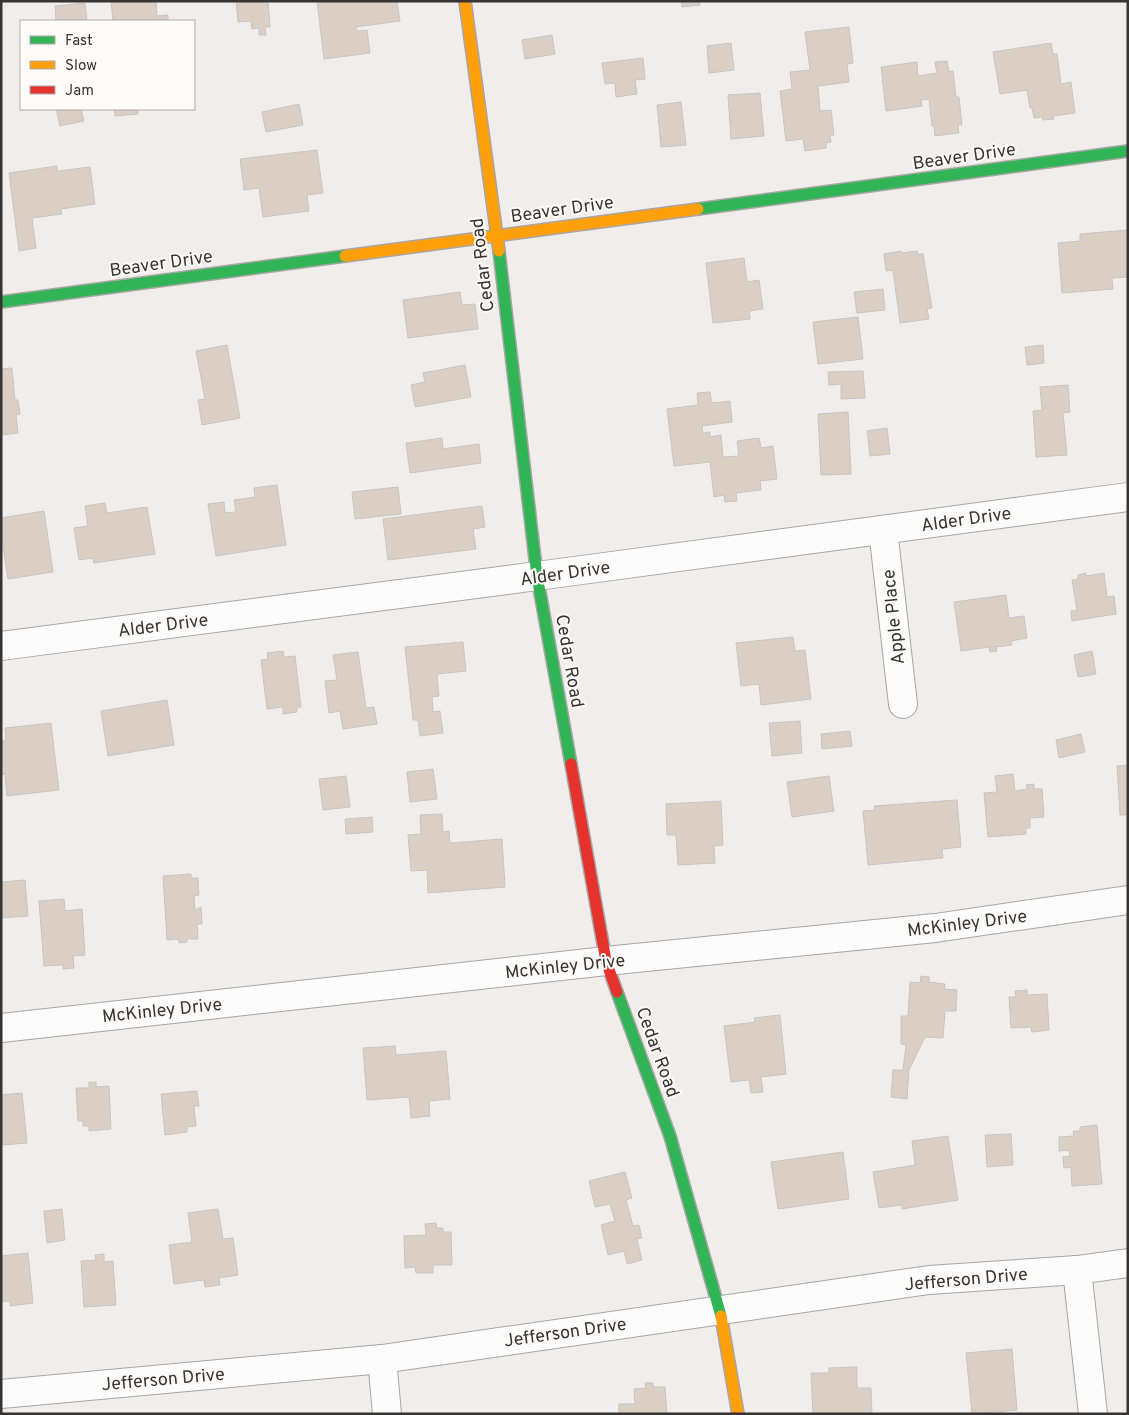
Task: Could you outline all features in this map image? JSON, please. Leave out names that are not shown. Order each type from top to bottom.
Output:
[{"type":"street","name":"Cedar Road","points":[[465,1],[497,236],[537,576],[606,961],[670,1136],[720,1310],[738,1414]]},
{"type":"street","name":"Beaver Drive","points":[[1,302],[1128,151]]},
{"type":"street","name":"Alder Drive","points":[[1,646],[1128,497]]},
{"type":"street","name":"Apple Place","points":[[883,530],[903,704]]},
{"type":"street","name":"McKinley Drive","points":[[1,1028],[606,961],[935,928],[1128,900]]},
{"type":"street","name":"Jefferson Drive","points":[[1,1394],[30,1403],[382,1359],[929,1280],[1077,1270],[1128,1263]]},
{"type":"street","points":[[1077,1270],[1093,1414]]},
{"type":"street","points":[[382,1359],[387,1414]]},
{"type":"building","points":[[111,1],[156,1],[157,16],[168,15],[168,20],[113,20]]},
{"type":"building","points":[[236,1],[268,1],[270,27],[265,27],[266,35],[259,35],[259,28],[252,29],[251,21],[238,22]]},
{"type":"building","points":[[317,1],[397,1],[400,21],[356,27],[356,31],[367,30],[370,53],[324,59]]},
{"type":"building","points":[[681,1],[699,1],[700,5],[682,7]]},
{"type":"building","points":[[85,3],[87,20],[56,20],[55,6]]},
{"type":"building","points":[[849,27],[853,63],[847,64],[849,82],[818,86],[820,111],[831,110],[834,135],[830,136],[831,142],[826,143],[826,148],[805,151],[803,139],[786,141],[780,91],[792,89],[790,72],[810,70],[805,32]]},
{"type":"building","points":[[552,35],[555,54],[525,59],[522,40]]},
{"type":"building","points":[[731,43],[734,70],[709,73],[707,46]]},
{"type":"building","points":[[1051,43],[1053,54],[1057,54],[1061,84],[1071,82],[1075,113],[1053,116],[1054,119],[1043,120],[1042,117],[1034,118],[1027,90],[1000,94],[993,52]]},
{"type":"building","points":[[643,58],[645,79],[635,80],[637,94],[616,97],[615,83],[605,84],[602,63]]},
{"type":"building","points":[[947,61],[949,72],[953,71],[956,97],[959,97],[962,125],[958,125],[959,133],[935,136],[929,99],[921,100],[922,106],[886,111],[881,67],[917,62],[918,76],[937,73],[935,62]]},
{"type":"building","points":[[760,93],[764,136],[731,139],[728,95]]},
{"type":"building","points":[[681,102],[686,145],[661,147],[657,105]]},
{"type":"building","points":[[299,104],[303,125],[266,132],[262,112]]},
{"type":"building","points":[[56,110],[81,110],[84,121],[60,126]]},
{"type":"building","points":[[114,110],[138,110],[138,114],[115,116]]},
{"type":"building","points":[[317,150],[323,193],[307,195],[309,211],[263,217],[259,188],[244,190],[240,159]]},
{"type":"building","points":[[57,166],[57,171],[90,167],[95,204],[61,209],[62,214],[32,218],[36,248],[19,251],[9,173]]},
{"type":"building","points":[[1128,230],[1128,277],[1112,278],[1113,289],[1062,293],[1058,243],[1080,241],[1080,234]]},
{"type":"building","points":[[901,251],[902,253],[917,251],[918,254],[923,254],[932,308],[927,309],[929,319],[900,323],[893,270],[886,271],[884,254]]},
{"type":"building","points":[[744,258],[747,282],[759,280],[763,309],[749,311],[750,319],[713,323],[706,263]]},
{"type":"building","points":[[883,289],[885,310],[857,313],[854,292]]},
{"type":"building","points":[[460,292],[462,305],[475,304],[478,329],[408,338],[403,300]]},
{"type":"building","points":[[858,317],[863,359],[818,364],[813,322]]},
{"type":"building","points":[[227,345],[240,418],[202,425],[198,400],[205,399],[196,351]]},
{"type":"building","points":[[1043,345],[1044,363],[1027,365],[1025,347]]},
{"type":"building","points":[[465,365],[471,397],[415,407],[411,385],[425,382],[423,373]]},
{"type":"building","points":[[12,368],[15,400],[18,400],[20,414],[16,415],[18,433],[1,435],[1,369]]},
{"type":"building","points":[[863,371],[865,398],[841,399],[841,384],[829,385],[828,372]]},
{"type":"building","points":[[1068,385],[1070,412],[1063,413],[1067,455],[1036,457],[1033,411],[1042,410],[1040,387]]},
{"type":"building","points":[[710,392],[712,403],[730,401],[732,422],[702,426],[703,433],[710,432],[710,437],[721,435],[723,457],[739,456],[737,441],[759,438],[761,448],[773,446],[777,479],[760,481],[761,490],[736,493],[737,501],[725,502],[724,495],[714,497],[710,462],[674,466],[667,409],[698,405],[697,393]]},
{"type":"building","points":[[848,412],[851,474],[821,475],[818,414]]},
{"type":"building","points":[[887,428],[890,454],[870,456],[867,431]]},
{"type":"building","points":[[442,438],[443,449],[479,444],[481,463],[410,473],[406,443]]},
{"type":"building","points":[[277,485],[286,545],[216,556],[208,504],[224,502],[225,513],[236,512],[234,500],[255,497],[254,488]]},
{"type":"building","points":[[398,487],[401,514],[355,519],[352,492]]},
{"type":"building","points":[[105,503],[107,513],[147,507],[155,554],[94,563],[93,558],[79,560],[74,528],[88,526],[85,506]]},
{"type":"building","points":[[482,506],[485,527],[473,529],[476,549],[388,560],[383,519]]},
{"type":"building","points":[[44,511],[53,572],[8,579],[1,534],[1,518]]},
{"type":"building","points":[[1086,573],[1086,576],[1104,573],[1107,597],[1114,596],[1116,614],[1072,621],[1071,611],[1077,610],[1072,580],[1078,579],[1078,575]]},
{"type":"building","points":[[1006,595],[1009,618],[1024,616],[1027,638],[1011,641],[1012,645],[996,647],[997,651],[990,652],[989,647],[961,651],[954,602]]},
{"type":"building","points":[[793,637],[795,651],[805,650],[811,699],[761,705],[759,684],[741,686],[736,643]]},
{"type":"building","points":[[463,642],[466,671],[437,674],[439,696],[432,697],[433,712],[440,711],[443,733],[420,736],[418,720],[413,720],[405,647]]},
{"type":"building","points":[[283,651],[284,657],[295,656],[301,707],[297,707],[297,712],[283,714],[283,707],[267,709],[261,660],[268,659],[267,653]]},
{"type":"building","points":[[1092,651],[1096,674],[1078,677],[1074,655]]},
{"type":"building","points":[[358,652],[366,708],[374,707],[377,724],[343,729],[340,711],[329,713],[325,681],[337,680],[333,655]]},
{"type":"building","points":[[167,700],[174,745],[108,756],[101,711]]},
{"type":"building","points":[[800,721],[802,753],[772,756],[769,723]]},
{"type":"building","points":[[51,723],[59,790],[7,796],[5,774],[1,775],[1,741],[6,740],[5,728]]},
{"type":"building","points":[[850,731],[852,746],[822,749],[821,734]]},
{"type":"building","points":[[1081,734],[1085,752],[1059,758],[1056,740]]},
{"type":"building","points":[[1128,765],[1128,815],[1120,815],[1117,766]]},
{"type":"building","points":[[433,769],[437,799],[410,802],[407,772]]},
{"type":"building","points":[[1013,774],[1015,791],[1027,789],[1026,785],[1034,784],[1034,789],[1042,789],[1044,817],[1030,818],[1030,828],[1026,828],[1026,834],[988,837],[984,793],[997,792],[995,776]]},
{"type":"building","points":[[346,776],[350,807],[323,810],[319,779]]},
{"type":"building","points":[[829,776],[834,811],[792,817],[787,782]]},
{"type":"building","points":[[957,800],[961,847],[942,849],[943,858],[868,865],[863,811],[875,810],[874,806]]},
{"type":"building","points":[[721,801],[723,845],[714,846],[715,863],[678,865],[676,835],[667,835],[666,804]]},
{"type":"building","points":[[442,814],[443,832],[449,831],[450,843],[502,839],[505,887],[428,893],[427,870],[411,871],[408,835],[421,834],[420,815]]},
{"type":"building","points":[[372,817],[373,832],[346,834],[345,819]]},
{"type":"building","points":[[191,874],[191,878],[198,878],[199,895],[194,896],[195,910],[201,907],[202,924],[197,924],[198,939],[187,939],[187,942],[179,943],[178,939],[167,940],[163,876]]},
{"type":"building","points":[[25,880],[28,916],[1,918],[1,882]]},
{"type":"building","points":[[64,899],[65,911],[82,909],[85,955],[73,956],[74,968],[63,969],[63,965],[44,966],[39,901]]},
{"type":"building","points":[[921,976],[929,977],[929,982],[945,984],[944,989],[957,990],[956,1011],[945,1011],[943,1038],[925,1037],[909,1070],[907,1099],[891,1097],[893,1070],[903,1070],[906,1045],[901,1044],[901,1016],[908,1016],[910,982],[920,983]]},
{"type":"building","points":[[1027,990],[1027,995],[1047,994],[1049,1030],[1032,1032],[1031,1027],[1011,1028],[1009,997],[1016,997],[1015,991]]},
{"type":"building","points":[[780,1015],[786,1074],[761,1077],[763,1092],[751,1093],[749,1080],[731,1082],[724,1026],[755,1022],[754,1018]]},
{"type":"building","points":[[395,1046],[396,1055],[446,1051],[450,1099],[429,1101],[430,1116],[411,1118],[409,1097],[367,1100],[363,1048]]},
{"type":"building","points":[[89,1082],[96,1082],[96,1087],[109,1086],[111,1129],[89,1131],[89,1126],[83,1126],[83,1121],[78,1121],[76,1088],[89,1088]]},
{"type":"building","points":[[197,1091],[199,1106],[194,1106],[196,1126],[187,1127],[187,1132],[165,1135],[161,1094]]},
{"type":"building","points":[[22,1093],[27,1143],[1,1145],[1,1095]]},
{"type":"building","points":[[1097,1125],[1102,1184],[1072,1186],[1071,1167],[1064,1168],[1063,1157],[1070,1156],[1069,1150],[1059,1151],[1059,1137],[1074,1136],[1073,1131],[1080,1131],[1080,1127]]},
{"type":"building","points":[[1011,1134],[1013,1165],[987,1167],[985,1135]]},
{"type":"building","points":[[948,1136],[958,1200],[902,1209],[902,1205],[879,1208],[873,1172],[915,1165],[912,1141]]},
{"type":"building","points":[[843,1152],[849,1199],[778,1209],[771,1162]]},
{"type":"building","points":[[625,1172],[632,1198],[626,1200],[633,1226],[639,1225],[642,1238],[637,1239],[642,1260],[627,1264],[624,1251],[608,1255],[601,1225],[615,1221],[610,1204],[595,1207],[589,1181]]},
{"type":"building","points":[[62,1209],[65,1240],[47,1243],[44,1211]]},
{"type":"building","points":[[218,1209],[223,1239],[233,1238],[238,1275],[219,1278],[220,1285],[205,1287],[204,1280],[174,1284],[169,1245],[192,1242],[188,1213]]},
{"type":"building","points":[[436,1223],[437,1228],[443,1228],[443,1232],[451,1232],[452,1265],[433,1265],[433,1273],[416,1273],[415,1267],[405,1268],[404,1236],[426,1235],[425,1224]]},
{"type":"building","points":[[28,1253],[33,1303],[10,1306],[10,1301],[1,1302],[1,1256]]},
{"type":"building","points":[[104,1254],[104,1262],[113,1261],[116,1305],[84,1307],[81,1261],[96,1260],[95,1255]]},
{"type":"building","points":[[1012,1349],[1017,1410],[972,1414],[966,1353]]},
{"type":"building","points":[[857,1367],[857,1388],[871,1388],[872,1414],[813,1414],[811,1373],[829,1373],[829,1368]]},
{"type":"building","points":[[645,1383],[653,1383],[653,1387],[665,1387],[667,1414],[619,1414],[619,1404],[635,1404],[634,1389],[646,1388]]},
{"type":"traffic: fast","points":[[698,209],[1128,151]]},
{"type":"traffic: fast","points":[[499,251],[537,576],[571,764]]},
{"type":"traffic: fast","points":[[1,302],[345,256]]},
{"type":"traffic: fast","points":[[617,992],[670,1136],[721,1316]]},
{"type":"traffic: slow","points":[[465,1],[499,251]]},
{"type":"traffic: slow","points":[[345,256],[698,209]]},
{"type":"traffic: slow","points":[[721,1316],[738,1414]]},
{"type":"traffic: jam","points":[[571,764],[606,961],[617,992]]}]
